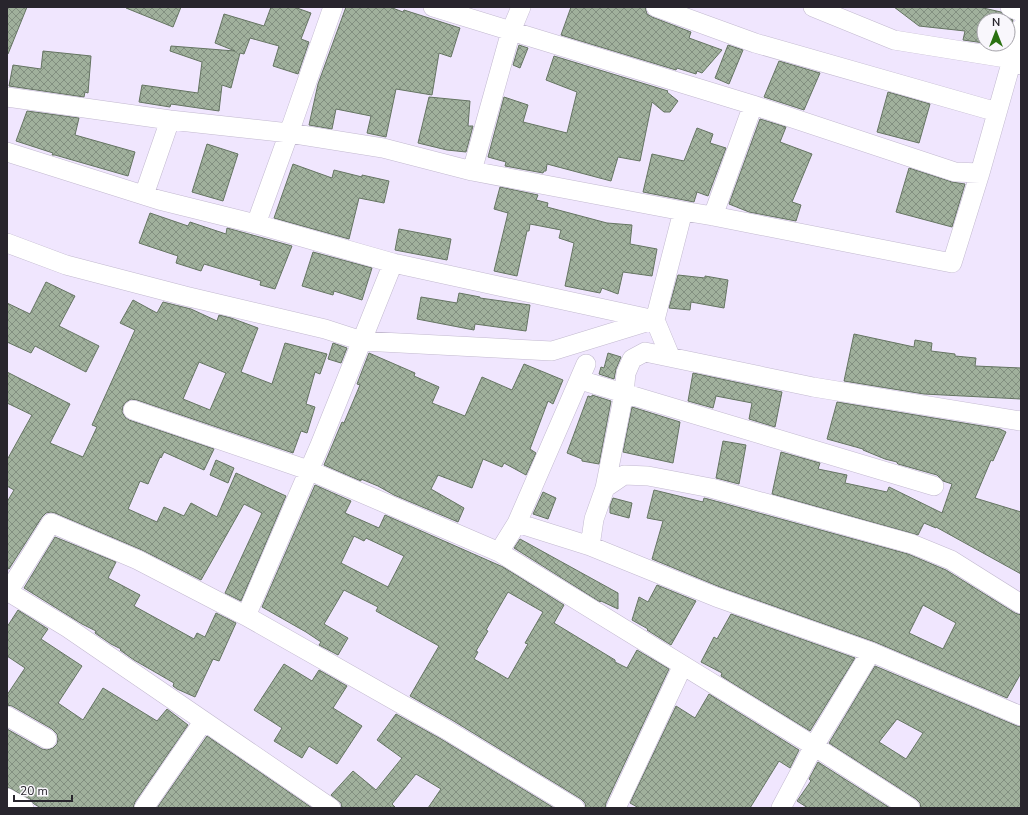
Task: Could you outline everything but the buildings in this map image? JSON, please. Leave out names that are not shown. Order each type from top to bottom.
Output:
[{"type":"street","points":[[256,224],[333,7]]},
{"type":"street","points":[[433,7],[753,105],[955,172],[980,173]]},
{"type":"street","points":[[472,171],[511,31],[521,7]]},
{"type":"street","points":[[656,7],[755,43],[997,112]]},
{"type":"street","points":[[813,7],[894,40],[1017,62]]},
{"type":"street","points":[[1010,7],[1021,12]]},
{"type":"street","points":[[7,97],[170,120],[289,133],[383,148],[472,171],[952,263],[997,112],[1017,62],[1021,28]]},
{"type":"street","points":[[713,216],[753,105]]},
{"type":"street","points":[[144,195],[170,120]]},
{"type":"street","points":[[7,152],[144,195],[256,224],[393,263],[655,320]]},
{"type":"street","points":[[670,356],[655,320],[683,211]]},
{"type":"street","points":[[7,243],[66,265],[185,296],[364,337],[552,351],[655,320]]},
{"type":"street","points":[[246,616],[320,445],[393,263]]},
{"type":"street","points":[[590,546],[594,519],[605,488],[624,393],[626,373],[632,359],[645,352],[813,386],[1021,421]]},
{"type":"street","points":[[499,552],[517,523],[583,372],[624,393],[934,486]]},
{"type":"street","points":[[133,410],[308,470],[499,552],[814,746],[910,808]]},
{"type":"street","points":[[605,488],[624,475],[648,476],[712,488],[868,531],[912,544],[952,560],[1021,604]]},
{"type":"street","points":[[517,523],[590,546],[716,597],[871,652],[1021,716]]},
{"type":"street","points":[[331,808],[203,722],[68,628],[7,592],[51,524],[138,560],[246,616],[447,730],[575,808]]},
{"type":"street","points":[[781,808],[814,746],[871,652]]},
{"type":"street","points":[[616,808],[683,665]]},
{"type":"street","points":[[7,716],[47,739]]},
{"type":"street","points":[[144,808],[203,722]]},
{"type":"street","points":[[7,798],[24,808]]}]
